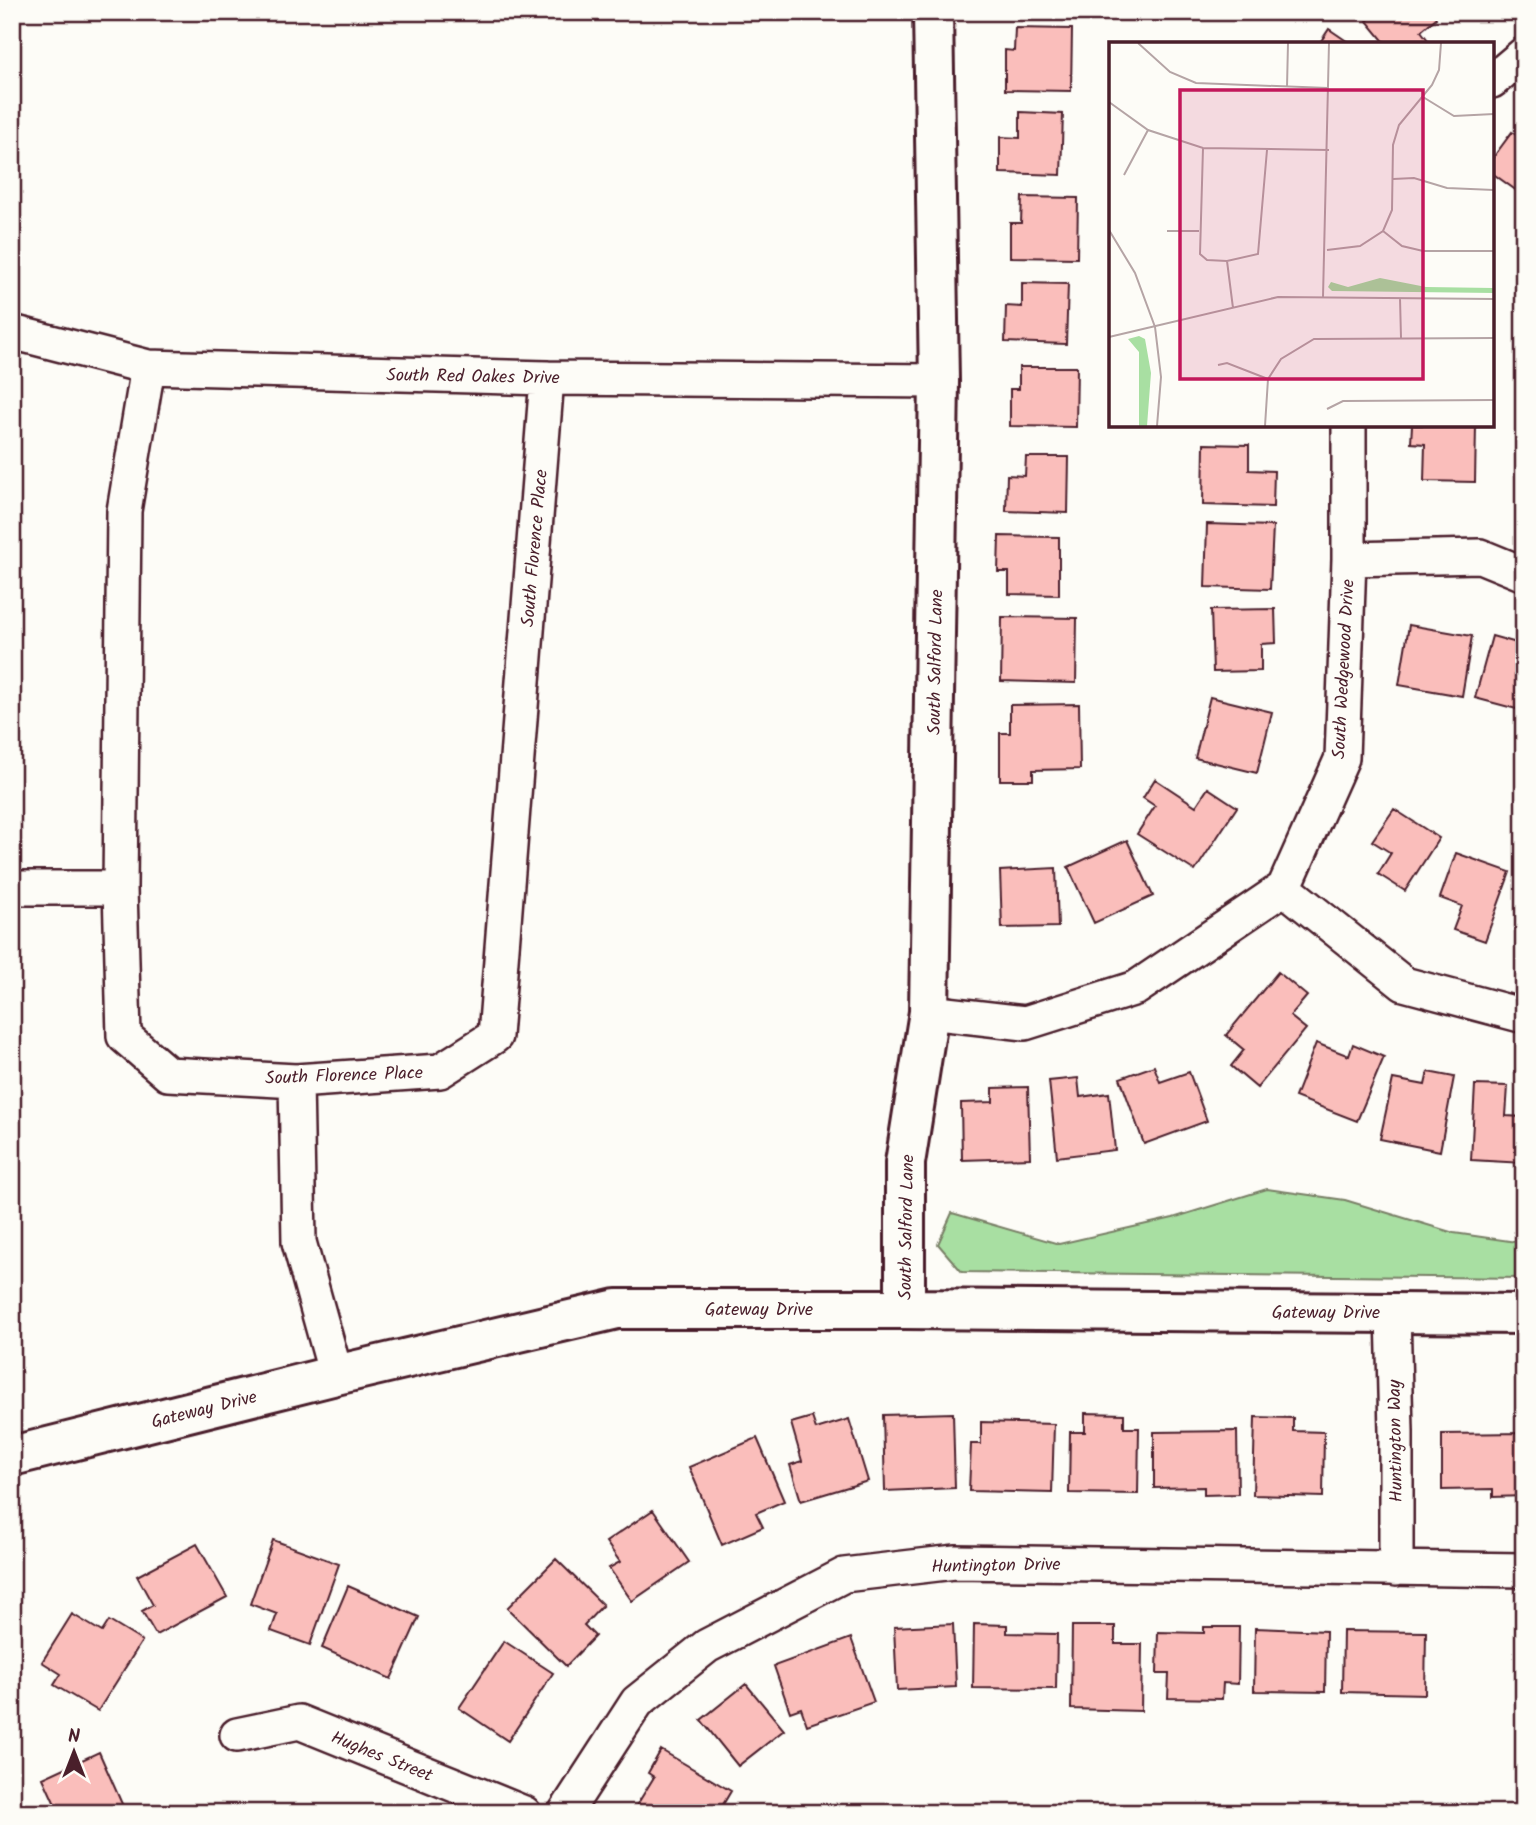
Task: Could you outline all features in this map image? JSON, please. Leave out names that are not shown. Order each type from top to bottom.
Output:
[{"type":"street","name":"South Salford Lane","points":[[905,1309],[905,1163],[929,1012],[939,381],[933,12]]},
{"type":"street","points":[[1494,79],[1524,54]]},
{"type":"street","name":"South Red Oakes Drive","points":[[12,331],[148,368],[547,378],[939,381]]},
{"type":"street","name":"South Florence Place","points":[[148,368],[124,511],[120,888],[124,1036],[168,1074],[296,1081],[440,1071],[495,1036],[547,378]]},
{"type":"street","name":"South Wedgewood Drive","points":[[1284,888],[1342,758],[1349,559],[1349,427]]},
{"type":"street","points":[[1349,559],[1480,556],[1524,573]]},
{"type":"street","points":[[12,888],[120,888]]},
{"type":"street","points":[[929,1012],[1026,1023],[1136,988],[1284,888],[1404,984],[1524,1016]]},
{"type":"street","points":[[296,1081],[299,1242],[336,1376]]},
{"type":"street","name":"Gateway Drive","points":[[12,1456],[617,1309],[1524,1314]]},
{"type":"street","name":"Huntington Way","points":[[1392,1312],[1396,1432],[1396,1569]]},
{"type":"street","name":"Huntington Drive","points":[[565,1813],[637,1702],[707,1646],[844,1576],[955,1562],[1524,1570]]},
{"type":"street","name":"Hughes Street","points":[[237,1735],[299,1723],[524,1813]]},
{"type":"green space","points":[[1267,1189],[1345,1200],[1454,1233],[1524,1243],[1524,1278],[962,1272],[938,1244],[952,1213],[1059,1244],[1173,1218]]},
{"type":"building","points":[[1378,12],[1432,12],[1436,18],[1421,31],[1429,42],[1384,42],[1367,21]]},
{"type":"building","points":[[1015,28],[1072,29],[1071,91],[1005,90],[1005,50],[1014,51]]},
{"type":"building","points":[[1329,29],[1348,42],[1320,42]]},
{"type":"building","points":[[1020,112],[1063,114],[1061,175],[1000,173],[1000,137],[1020,138]]},
{"type":"building","points":[[1512,132],[1524,141],[1524,196],[1494,174],[1494,156]]},
{"type":"building","points":[[1022,197],[1078,198],[1077,258],[1010,257],[1010,223],[1021,223]]},
{"type":"building","points":[[1022,283],[1068,284],[1066,344],[1005,342],[1006,306],[1022,307]]},
{"type":"building","points":[[1019,367],[1077,367],[1076,427],[1010,426],[1010,389],[1019,389]]},
{"type":"building","points":[[1412,427],[1476,427],[1475,482],[1424,481],[1425,444],[1411,443]]},
{"type":"building","points":[[1204,444],[1249,445],[1249,470],[1274,471],[1273,507],[1203,505]]},
{"type":"building","points":[[1026,457],[1069,457],[1068,513],[1006,511],[1007,475],[1025,476]]},
{"type":"building","points":[[1207,524],[1273,526],[1270,589],[1205,587]]},
{"type":"building","points":[[999,536],[1059,537],[1059,595],[1009,594],[1009,572],[998,572]]},
{"type":"building","points":[[1275,609],[1276,643],[1261,644],[1261,671],[1213,672],[1211,610]]},
{"type":"building","points":[[1002,617],[1077,618],[1076,683],[1001,681]]},
{"type":"building","points":[[1409,625],[1472,636],[1462,696],[1399,685]]},
{"type":"building","points":[[1492,636],[1524,645],[1524,711],[1475,698]]},
{"type":"building","points":[[1210,697],[1272,712],[1257,773],[1195,758]]},
{"type":"building","points":[[1079,704],[1080,769],[1033,770],[1033,780],[1000,780],[1000,733],[1010,733],[1010,705]]},
{"type":"building","points":[[1155,779],[1196,806],[1208,788],[1237,807],[1195,871],[1137,834],[1155,806],[1143,798]]},
{"type":"building","points":[[1394,809],[1439,838],[1405,891],[1378,874],[1391,853],[1372,841]]},
{"type":"building","points":[[1127,840],[1153,896],[1094,923],[1068,867]]},
{"type":"building","points":[[1456,853],[1510,872],[1485,941],[1453,930],[1462,906],[1440,898]]},
{"type":"building","points":[[1056,868],[1058,927],[1002,928],[1000,871]]},
{"type":"building","points":[[1278,972],[1307,996],[1290,1016],[1306,1029],[1257,1088],[1231,1066],[1244,1050],[1226,1035]]},
{"type":"building","points":[[1316,1043],[1349,1056],[1353,1044],[1384,1057],[1357,1121],[1295,1097]]},
{"type":"building","points":[[1154,1066],[1160,1082],[1189,1072],[1207,1121],[1144,1144],[1120,1078]]},
{"type":"building","points":[[1428,1072],[1454,1077],[1440,1151],[1380,1139],[1393,1079],[1425,1085]]},
{"type":"building","points":[[1078,1078],[1080,1097],[1109,1093],[1115,1150],[1057,1157],[1049,1081]]},
{"type":"building","points":[[1475,1085],[1508,1086],[1506,1116],[1524,1117],[1524,1163],[1471,1160]]},
{"type":"building","points":[[1028,1087],[1030,1158],[962,1160],[961,1103],[993,1102],[993,1088]]},
{"type":"building","points":[[953,1413],[955,1488],[885,1491],[883,1415]]},
{"type":"building","points":[[1085,1413],[1124,1414],[1124,1428],[1139,1428],[1138,1494],[1069,1493],[1070,1432],[1085,1432]]},
{"type":"building","points":[[812,1417],[816,1429],[849,1419],[868,1481],[801,1501],[790,1465],[802,1461],[791,1423]]},
{"type":"building","points":[[1255,1417],[1293,1418],[1293,1431],[1324,1432],[1323,1497],[1253,1495]]},
{"type":"building","points":[[981,1422],[1054,1424],[1052,1493],[969,1491],[971,1444],[981,1444]]},
{"type":"building","points":[[1237,1431],[1238,1494],[1204,1495],[1204,1487],[1154,1488],[1154,1432]]},
{"type":"building","points":[[1524,1433],[1524,1496],[1493,1497],[1493,1489],[1442,1490],[1442,1434]]},
{"type":"building","points":[[757,1438],[784,1501],[756,1513],[763,1527],[722,1545],[689,1467]]},
{"type":"building","points":[[653,1510],[689,1562],[632,1601],[609,1568],[620,1562],[606,1542]]},
{"type":"building","points":[[273,1540],[339,1564],[310,1645],[271,1631],[277,1614],[250,1604]]},
{"type":"building","points":[[197,1544],[227,1597],[156,1635],[142,1611],[153,1605],[137,1576]]},
{"type":"building","points":[[556,1559],[603,1605],[584,1625],[595,1636],[566,1666],[507,1608]]},
{"type":"building","points":[[348,1586],[419,1617],[391,1679],[322,1648]]},
{"type":"building","points":[[72,1614],[102,1632],[109,1621],[142,1641],[98,1711],[54,1685],[61,1674],[42,1662]]},
{"type":"building","points":[[953,1624],[956,1687],[897,1690],[894,1627]]},
{"type":"building","points":[[974,1624],[1007,1625],[1007,1633],[1057,1634],[1056,1689],[973,1688]]},
{"type":"building","points":[[1072,1626],[1115,1626],[1115,1644],[1142,1644],[1141,1711],[1071,1709]]},
{"type":"building","points":[[1204,1627],[1239,1627],[1238,1684],[1223,1683],[1222,1699],[1168,1698],[1169,1674],[1157,1674],[1158,1632],[1204,1633]]},
{"type":"building","points":[[1255,1628],[1326,1631],[1325,1692],[1254,1691]]},
{"type":"building","points":[[1343,1631],[1426,1632],[1425,1694],[1342,1692]]},
{"type":"building","points":[[851,1638],[874,1702],[807,1725],[801,1708],[790,1712],[774,1666]]},
{"type":"building","points":[[504,1641],[553,1673],[508,1741],[459,1708]]},
{"type":"building","points":[[746,1684],[784,1730],[738,1766],[701,1720]]},
{"type":"building","points":[[661,1750],[731,1791],[718,1813],[632,1813],[654,1777],[648,1773]]},
{"type":"building","points":[[99,1752],[126,1813],[59,1813],[43,1778]]}]
